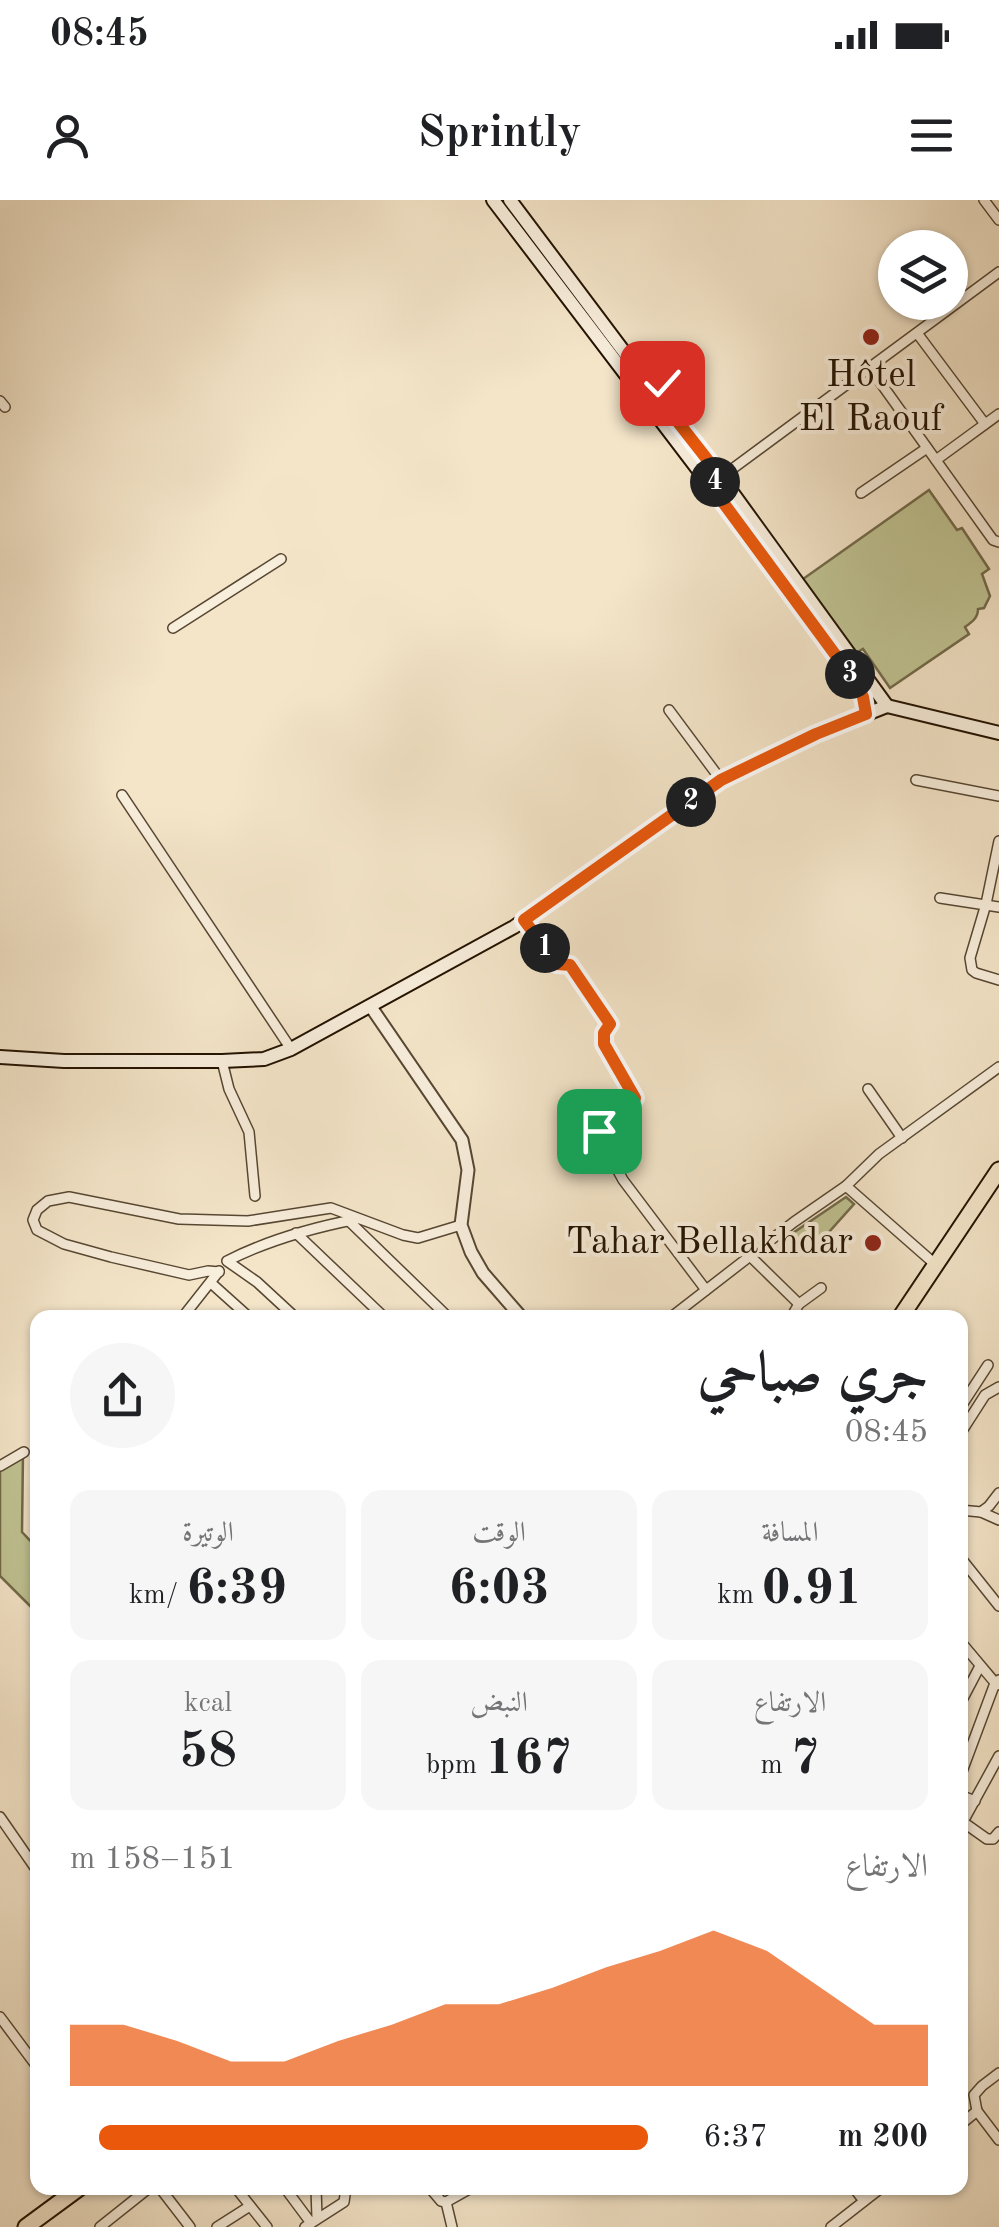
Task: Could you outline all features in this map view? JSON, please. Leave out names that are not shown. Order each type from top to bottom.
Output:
[{"type":"highway","points":[[905,1310],[999,1170]]},
{"type":"highway","points":[[26,2227],[69,2195]]},
{"type":"main road","points":[[493,200],[716,482],[886,706]]},
{"type":"main road","points":[[510,200],[659,388],[716,482],[851,676],[863,697],[866,714]]},
{"type":"main road","points":[[0,1057],[222,1061],[264,1058],[291,1049],[371,1007],[524,920],[721,780],[816,734],[886,706],[999,733]]},
{"type":"street","points":[[984,200],[999,220]]},
{"type":"street","points":[[716,482],[999,272]]},
{"type":"street","points":[[917,333],[985,424]]},
{"type":"street","points":[[870,368],[993,540],[999,542]]},
{"type":"street","points":[[936,460],[999,414]]},
{"type":"street","points":[[861,493],[927,448]]},
{"type":"street","points":[[988,533],[999,524]]},
{"type":"street","points":[[173,628],[281,558]]},
{"type":"street","points":[[669,710],[721,780]]},
{"type":"street","points":[[916,780],[999,796]]},
{"type":"street","points":[[122,795],[291,1049]]},
{"type":"street","points":[[999,841],[970,958],[972,970],[999,980]]},
{"type":"street","points":[[940,898],[999,908]]},
{"type":"street","points":[[524,920],[557,964],[570,965],[610,1024],[604,1033],[604,1044],[635,1098],[600,1129],[600,1136],[624,1180],[706,1290]]},
{"type":"street","points":[[371,1007],[462,1140],[468,1170],[461,1225],[482,1273],[515,1310]]},
{"type":"street","points":[[222,1061],[229,1089],[248,1132],[254,1196]]},
{"type":"street","points":[[680,1310],[846,1186],[879,1154],[999,1067]]},
{"type":"street","points":[[868,1090],[902,1138]]},
{"type":"street","points":[[846,1186],[936,1265]]},
{"type":"street","points":[[218,1272],[189,1275],[111,1258],[64,1244],[37,1230],[33,1220],[37,1210],[48,1201],[69,1197],[179,1219],[248,1221],[331,1208],[402,1236],[418,1238],[461,1225]]},
{"type":"street","points":[[192,1310],[227,1261],[259,1244],[362,1218]]},
{"type":"street","points":[[350,1220],[440,1310]]},
{"type":"street","points":[[296,1233],[377,1310]]},
{"type":"street","points":[[750,1256],[799,1304]]},
{"type":"street","points":[[227,1261],[287,1310]]},
{"type":"street","points":[[211,1283],[241,1310]]},
{"type":"street","points":[[795,1310],[821,1288]]},
{"type":"street","points":[[968,1396],[988,1365]]},
{"type":"street","points":[[968,1422],[986,1395],[999,1387]]},
{"type":"street","points":[[986,1395],[999,1404]]},
{"type":"street","points":[[0,1466],[24,1452]]},
{"type":"street","points":[[980,1512],[999,1494]]},
{"type":"street","points":[[968,1511],[999,1520]]},
{"type":"street","points":[[968,1567],[999,1606]]},
{"type":"street","points":[[968,1653],[998,1683],[968,1757]]},
{"type":"street","points":[[968,1684],[980,1666]]},
{"type":"street","points":[[968,1813],[994,1776],[999,1756]]},
{"type":"street","points":[[968,1798],[975,1801]]},
{"type":"street","points":[[0,1817],[30,1860]]},
{"type":"street","points":[[968,1827],[993,1840],[999,1832]]},
{"type":"street","points":[[0,2017],[30,2057]]},
{"type":"street","points":[[999,2073],[974,2095],[977,2111],[999,2140]]},
{"type":"street","points":[[968,2118],[977,2111]]},
{"type":"street","points":[[100,2227],[140,2195]]},
{"type":"street","points":[[165,2195],[190,2227]]},
{"type":"street","points":[[241,2195],[267,2227]]},
{"type":"street","points":[[289,2195],[311,2223]]},
{"type":"street","points":[[311,2223],[315,2195]]},
{"type":"street","points":[[311,2223],[344,2202],[345,2195]]},
{"type":"street","points":[[436,2195],[446,2202]]},
{"type":"street","points":[[446,2202],[458,2195]]},
{"type":"street","points":[[859,2195],[864,2201]]},
{"type":"street","points":[[831,2227],[872,2195]]},
{"type":"street","points":[[446,2202],[452,2227]]},
{"type":"street","points":[[217,2227],[250,2206]]},
{"type":"green space","points":[[929,490],[957,530],[962,528],[989,569],[982,574],[990,596],[965,627],[969,634],[890,688],[863,649],[856,653],[803,579]]},
{"type":"green space","points":[[846,1197],[854,1204],[812,1251],[793,1233]]},
{"type":"green space","points":[[23,1454],[22,1532],[30,1541],[30,1606],[0,1576],[0,1469]]},
{"type":"place","name":"Hôtel El Raouf","points":[[871,337]]},
{"type":"place","name":"Tahar Bellakhdar","points":[[873,1243]]},
{"type":"route","points":[[599,1131],[635,1098],[604,1044],[604,1033],[610,1024],[570,965],[557,964],[524,920],[721,780],[866,714],[863,697],[851,676],[711,486],[721,477],[656,394],[662,383]]}]
